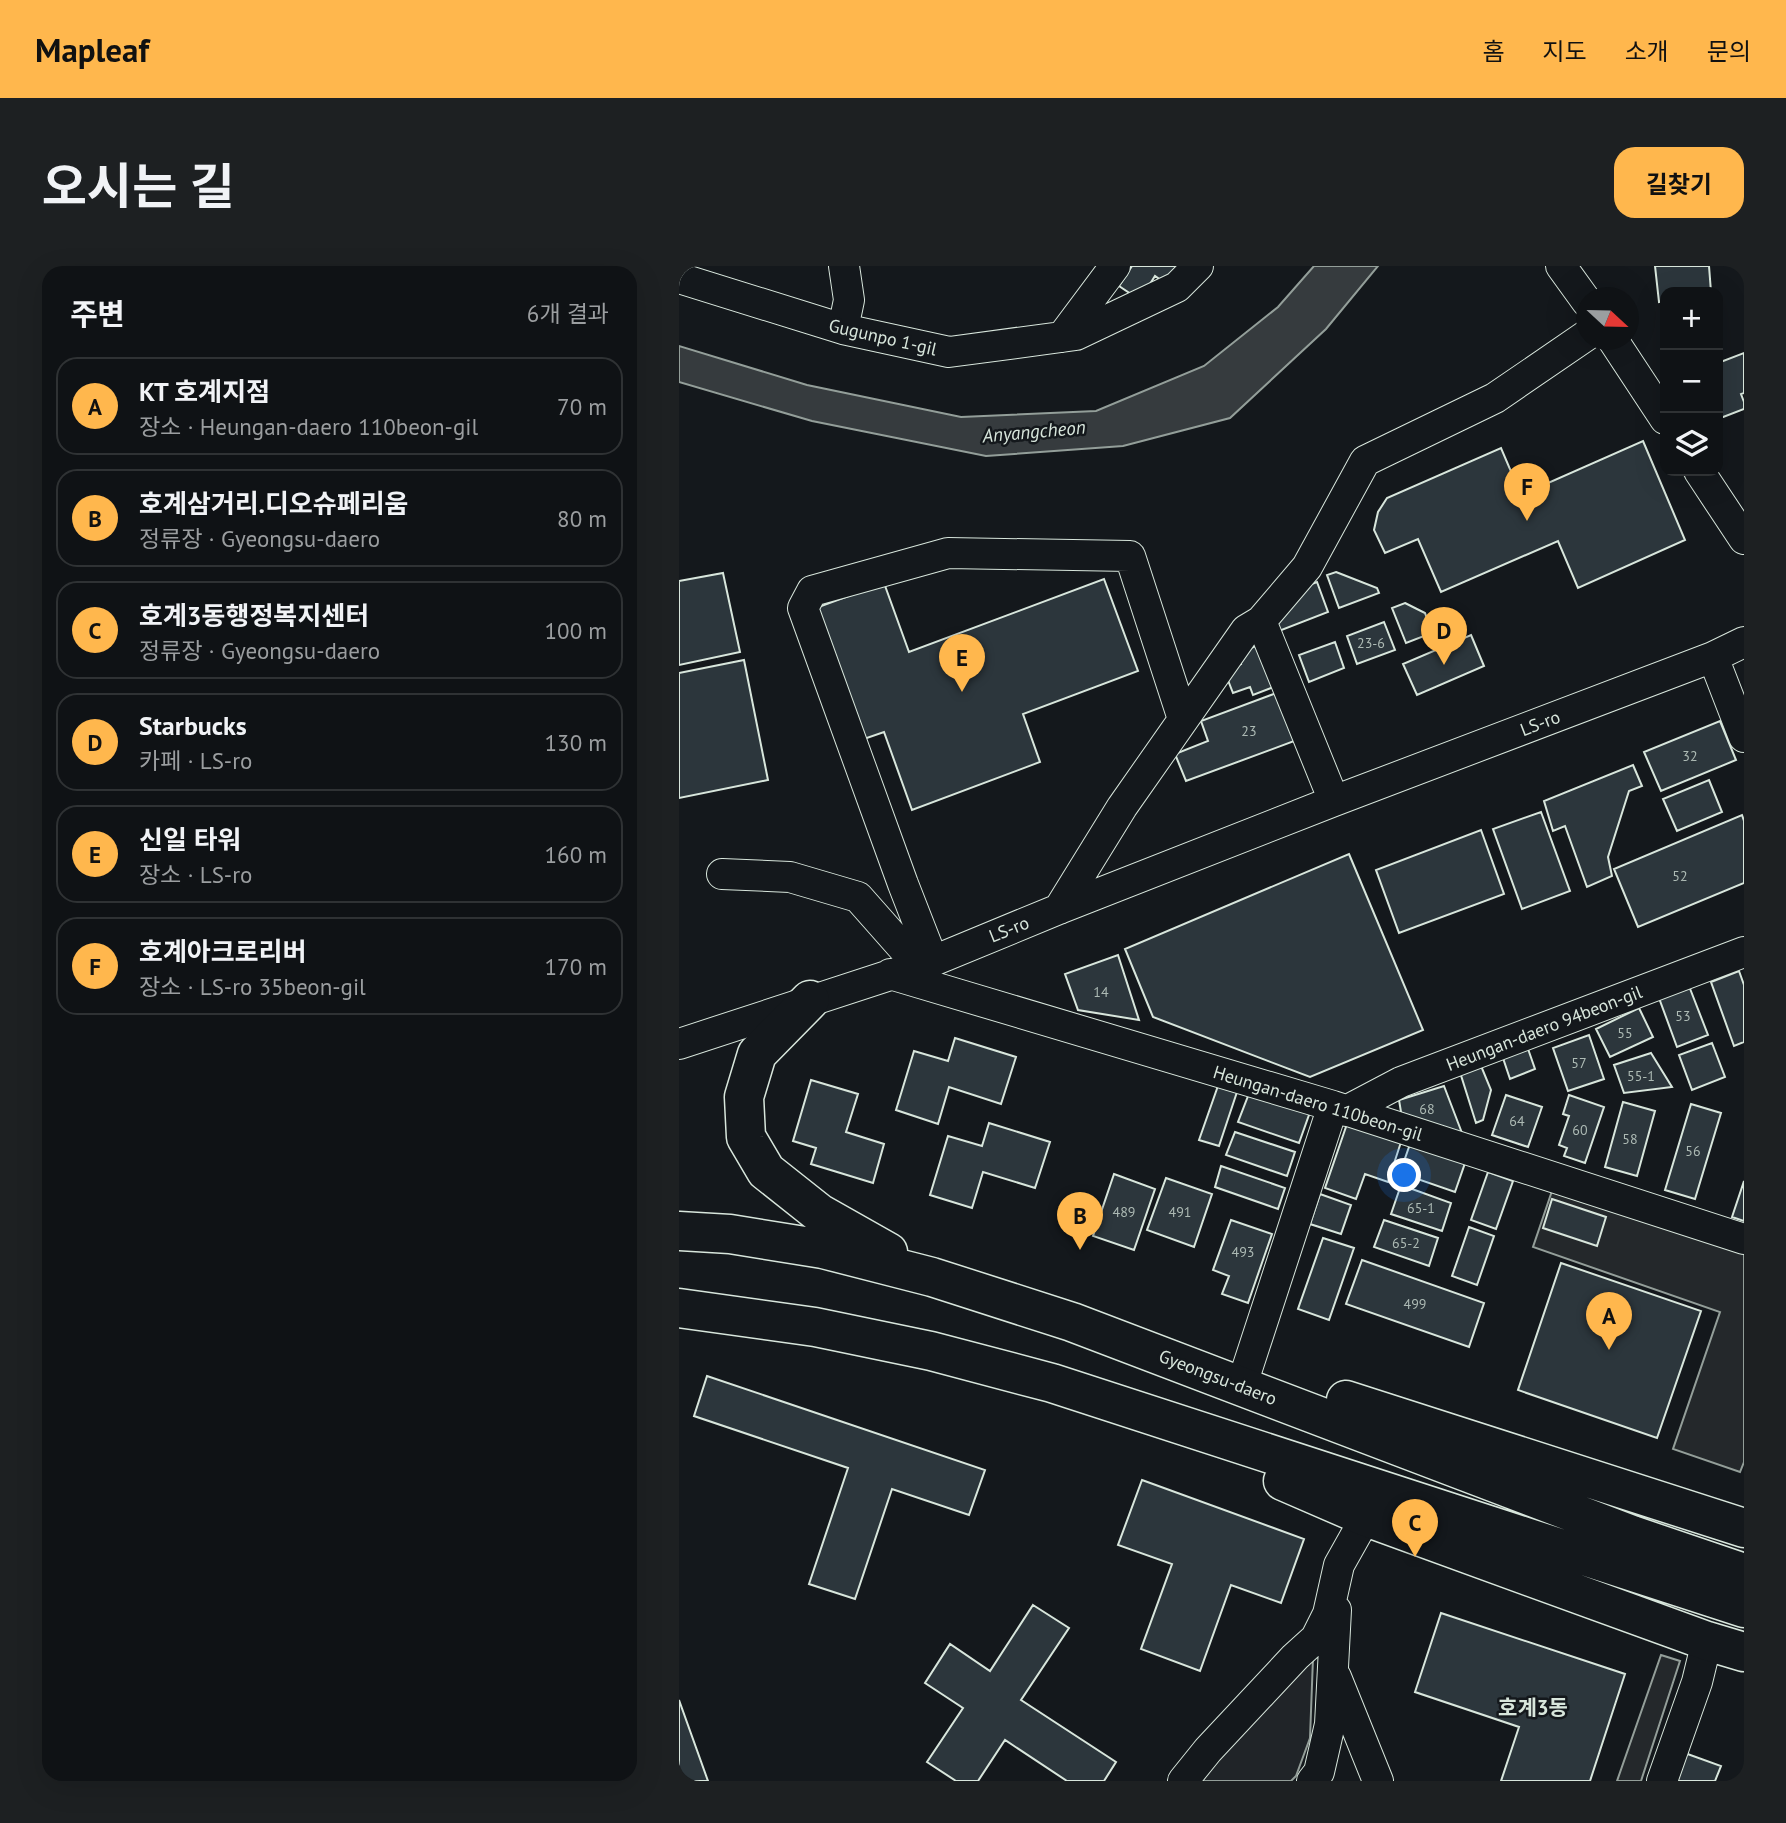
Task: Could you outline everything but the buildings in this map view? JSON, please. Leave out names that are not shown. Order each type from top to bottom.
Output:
[{"type":"main road","points":[[810,1000],[757,1054],[744,1097],[746,1136],[766,1171],[819,1213],[932,1277]]},
{"type":"main road","name":"Gyeongsu-daero","points":[[679,1231],[730,1234],[823,1249],[932,1277],[1072,1322],[1632,1535],[1744,1573]]},
{"type":"main road","points":[[679,1308],[828,1329],[932,1352],[1052,1384],[1744,1608]]},
{"type":"main road","points":[[1072,1322],[1247,1369],[1743,1522]]},
{"type":"main road","points":[[1052,1384],[1366,1517],[1744,1652]]},
{"type":"street","points":[[843,329],[849,300],[844,266]]},
{"type":"street","points":[[1062,337],[1115,266]]},
{"type":"street","name":"Gugunpo 1-gil","points":[[679,278],[843,329],[949,352],[1076,335],[1178,287],[1198,266]]},
{"type":"street","points":[[1561,266],[1576,287]]},
{"type":"street","points":[[1059,909],[1122,807],[1246,630],[1261,621],[1307,567],[1366,461],[1495,398],[1576,343]]},
{"type":"street","points":[[1620,350],[1661,413]]},
{"type":"street","points":[[1702,476],[1744,539]]},
{"type":"street","points":[[926,963],[904,884],[803,608],[812,591],[948,553],[1130,556],[1183,719]]},
{"type":"street","points":[[1261,621],[1334,801]]},
{"type":"street","name":"LS-ro","points":[[679,1044],[926,963],[1334,801],[1713,657],[1744,642]]},
{"type":"street","points":[[1713,657],[1744,737]]},
{"type":"street","points":[[722,874],[790,877],[858,897],[926,963]]},
{"type":"street","name":"Heungan-daero 94beon-gil","points":[[1340,1108],[1401,1082],[1744,952]]},
{"type":"street","name":"Heungan-daero 110beon-gil","points":[[890,974],[1340,1108],[1744,1239]]},
{"type":"street","name":"Gyeongsu-daero","points":[[1247,1369],[1340,1108]]},
{"type":"street","points":[[1183,1781],[1286,1666],[1316,1638],[1328,1614],[1339,1565],[1366,1517]]},
{"type":"street","points":[[1312,1781],[1318,1772],[1330,1724],[1339,1565]]},
{"type":"street","points":[[1662,1781],[1697,1682],[1707,1641]]},
{"type":"street","points":[[1332,1667],[1378,1781]]},
{"type":"shaded area","points":[[1553,1188],[1744,1254],[1744,1462],[1740,1472],[1673,1449],[1720,1312],[1533,1247]]},
{"type":"shaded area","points":[[1661,1655],[1680,1661],[1641,1781],[1617,1781]]},
{"type":"shaded area","points":[[1313,1658],[1310,1738],[1296,1776],[1291,1781],[1198,1781]]},
{"type":"water","name":"Anyangcheon","points":[[1314,266],[1378,266],[1326,329],[1230,418],[1123,446],[986,456],[812,421],[679,382],[679,346],[807,385],[961,417],[1096,411],[1204,366],[1278,307]]},
{"type":"place","name":"호계아크로리버","points":[[1527,521]]},
{"type":"place","name":"Starbucks","points":[[1444,665]]},
{"type":"place","name":"신일 타워","points":[[962,692]]},
{"type":"place","name":"호계삼거리.디오슈페리움","points":[[1080,1250]]},
{"type":"place","name":"KT 호계지점","points":[[1609,1350]]},
{"type":"place","name":"호계3동행정복지센터","points":[[1415,1557]]},
{"type":"district","name":"호계3동","points":[[1533,1707]]}]
